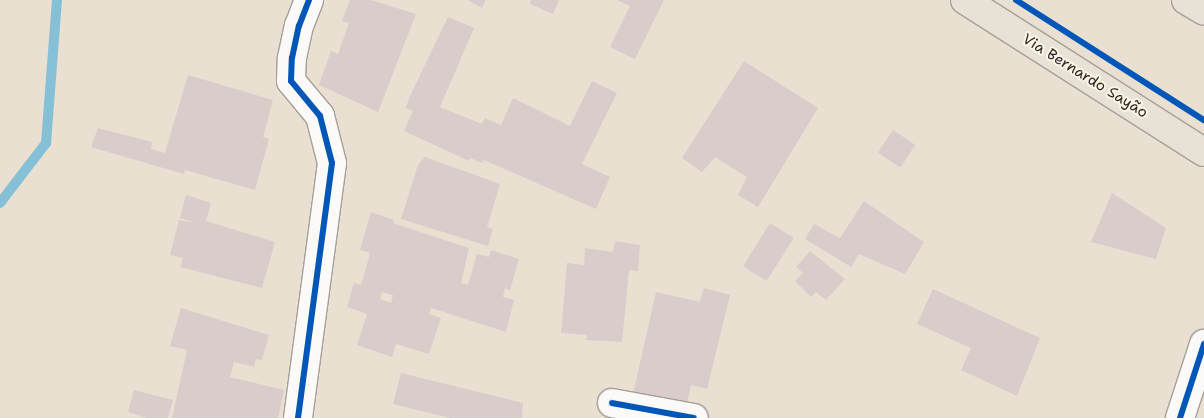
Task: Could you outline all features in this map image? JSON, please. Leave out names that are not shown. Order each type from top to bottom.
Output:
[{"type":"main road","name":"Via Bernardo Sayão","points":[[965,0],[1204,152]]},
{"type":"main road","points":[[1186,0],[1204,11]]},
{"type":"street","points":[[298,418],[332,163],[320,116],[291,81],[292,58],[299,26],[309,0]]},
{"type":"street","points":[[1180,418],[1204,344]]},
{"type":"street","points":[[612,403],[694,418]]},
{"type":"building","points":[[350,0],[371,0],[416,14],[378,112],[319,85],[331,51],[338,54],[349,23],[342,21]]},
{"type":"building","points":[[468,0],[486,0],[482,8]]},
{"type":"building","points":[[531,0],[559,0],[553,14],[530,4]]},
{"type":"building","points":[[617,0],[664,0],[635,59],[610,47],[630,6]]},
{"type":"building","points":[[448,17],[474,28],[440,107],[482,124],[485,118],[501,125],[513,98],[570,126],[592,81],[617,93],[582,164],[610,177],[596,209],[484,160],[482,163],[470,158],[469,161],[404,131],[413,111],[406,108],[409,98]]},
{"type":"building","points":[[744,61],[818,108],[758,207],[738,195],[747,177],[715,157],[702,172],[682,158]]},
{"type":"building","points":[[188,75],[273,100],[263,137],[269,139],[255,190],[185,170],[184,174],[91,147],[98,128],[152,142],[151,149],[165,153]]},
{"type":"building","points":[[893,130],[915,145],[900,167],[878,152]]},
{"type":"building","points":[[425,157],[500,184],[487,227],[493,229],[488,246],[401,219],[418,165]]},
{"type":"building","points":[[1112,193],[1166,228],[1156,259],[1091,242]]},
{"type":"building","points":[[186,195],[211,203],[206,221],[275,242],[262,288],[180,267],[183,258],[170,255],[179,220],[197,223],[180,218]]},
{"type":"building","points":[[864,201],[924,242],[905,274],[859,254],[851,267],[805,239],[814,224],[840,238]]},
{"type":"building","points":[[371,212],[394,220],[393,223],[469,248],[461,283],[468,285],[477,254],[489,257],[491,250],[519,259],[510,290],[505,288],[503,297],[514,300],[506,332],[431,308],[429,314],[441,318],[429,354],[396,344],[392,357],[357,345],[367,314],[347,307],[354,283],[361,285],[370,253],[360,250]],"holes":[[[382,292],[393,295],[391,303],[380,299]]]},
{"type":"building","points":[[770,223],[794,238],[767,281],[743,266]]},
{"type":"building","points":[[615,241],[640,245],[638,271],[629,270],[622,342],[586,340],[587,335],[561,333],[567,263],[584,265],[585,248],[613,252]]},
{"type":"building","points":[[810,251],[845,279],[826,300],[816,292],[811,297],[795,281],[803,273],[796,267]]},
{"type":"building","points":[[704,288],[730,295],[707,389],[691,385],[686,407],[633,394],[656,292],[700,302]]},
{"type":"building","points":[[933,289],[1040,338],[1017,396],[961,370],[971,348],[917,324]]},
{"type":"building","points":[[181,308],[269,335],[262,360],[256,359],[254,367],[234,362],[230,377],[284,390],[278,418],[172,418],[187,350],[170,346]]},
{"type":"building","points":[[401,373],[523,403],[522,418],[450,418],[393,404]]},
{"type":"building","points":[[134,390],[173,400],[168,418],[146,418],[128,412]]},
{"type":"waterway","points":[[0,203],[46,143],[57,0]]},
{"type":"cycle path","points":[[298,418],[332,163],[320,116],[291,81],[292,58],[299,26],[309,0]]},
{"type":"cycle path","points":[[1016,0],[1204,120]]},
{"type":"cycle path","points":[[1180,418],[1204,344]]},
{"type":"cycle path","points":[[612,403],[694,418]]}]
